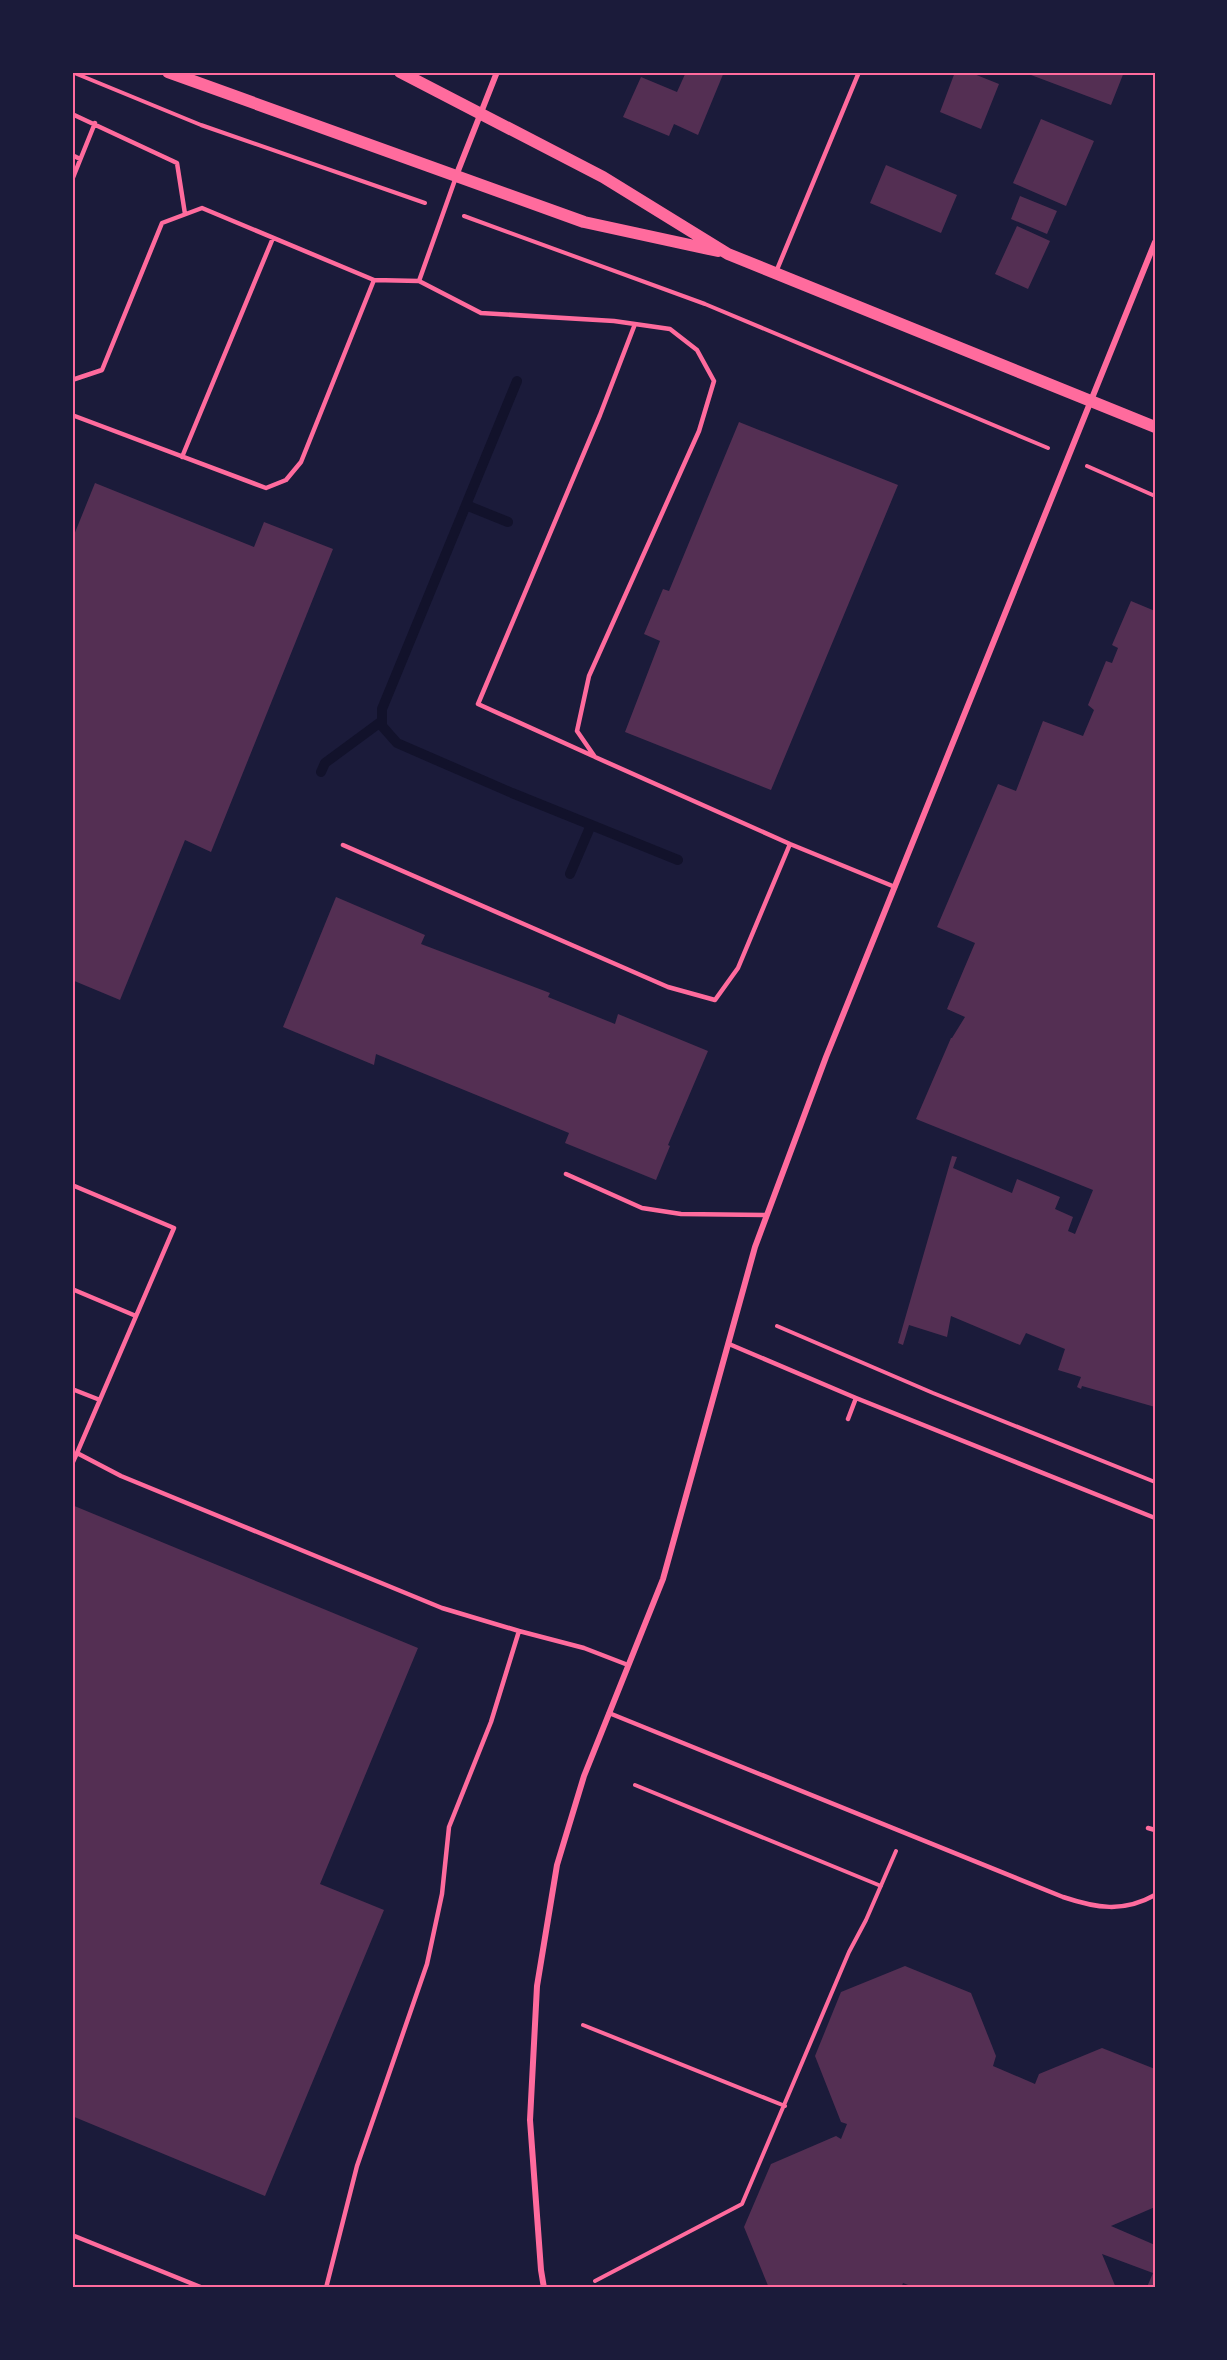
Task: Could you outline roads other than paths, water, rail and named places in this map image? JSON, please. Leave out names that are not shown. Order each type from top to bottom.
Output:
[{"type":"main road","points":[[168,72],[584,222],[728,254]]},
{"type":"main road","points":[[400,72],[603,177],[728,254],[1155,427]]},
{"type":"street","points":[[456,177],[497,72]]},
{"type":"street","points":[[544,2288],[530,2120],[537,1986],[558,1865],[584,1776],[663,1579],[755,1247],[826,1057],[1155,242]]},
{"type":"lane","points":[[775,274],[859,72]]},
{"type":"lane","points":[[72,114],[177,163],[185,214]]},
{"type":"lane","points":[[72,180],[95,123]]},
{"type":"lane","points":[[72,155],[80,159]]},
{"type":"lane","points":[[419,281],[456,177]]},
{"type":"lane","points":[[72,380],[102,369],[162,223],[202,208],[374,280],[419,281],[481,313],[614,321],[670,330],[697,350],[714,381],[699,431],[589,676],[577,731],[595,757]]},
{"type":"lane","points":[[182,457],[273,238]]},
{"type":"lane","points":[[72,415],[266,488],[286,480],[302,462],[374,280]]},
{"type":"lane","points":[[635,324],[600,416],[477,704],[790,844],[895,887]]},
{"type":"lane","points":[[343,845],[668,987],[715,1000],[738,968],[790,844]]},
{"type":"lane","points":[[566,1174],[642,1208],[681,1214],[767,1215]]},
{"type":"lane","points":[[72,1185],[174,1228],[72,1464]]},
{"type":"lane","points":[[72,1289],[136,1316]]},
{"type":"lane","points":[[729,1344],[856,1398],[1155,1518]]},
{"type":"lane","points":[[72,1389],[100,1400]]},
{"type":"lane","points":[[848,1419],[856,1398]]},
{"type":"lane","points":[[77,1453],[121,1476],[442,1608],[584,1648],[628,1665]]},
{"type":"lane","points":[[326,2288],[357,2166],[427,1964],[442,1894],[449,1827],[491,1722],[519,1631]]},
{"type":"lane","points":[[609,1713],[1063,1898],[1092,1907],[1125,1907],[1154,1898]]},
{"type":"lane","points":[[1148,1828],[1155,1830]]},
{"type":"lane","points":[[72,2235],[203,2288]]},
{"type":"waterway","points":[[517,381],[382,709],[382,726],[397,743],[512,793],[678,860]]},
{"type":"waterway","points":[[466,505],[508,522]]},
{"type":"waterway","points":[[321,772],[325,763],[382,721]]},
{"type":"waterway","points":[[570,874],[591,825]]}]
